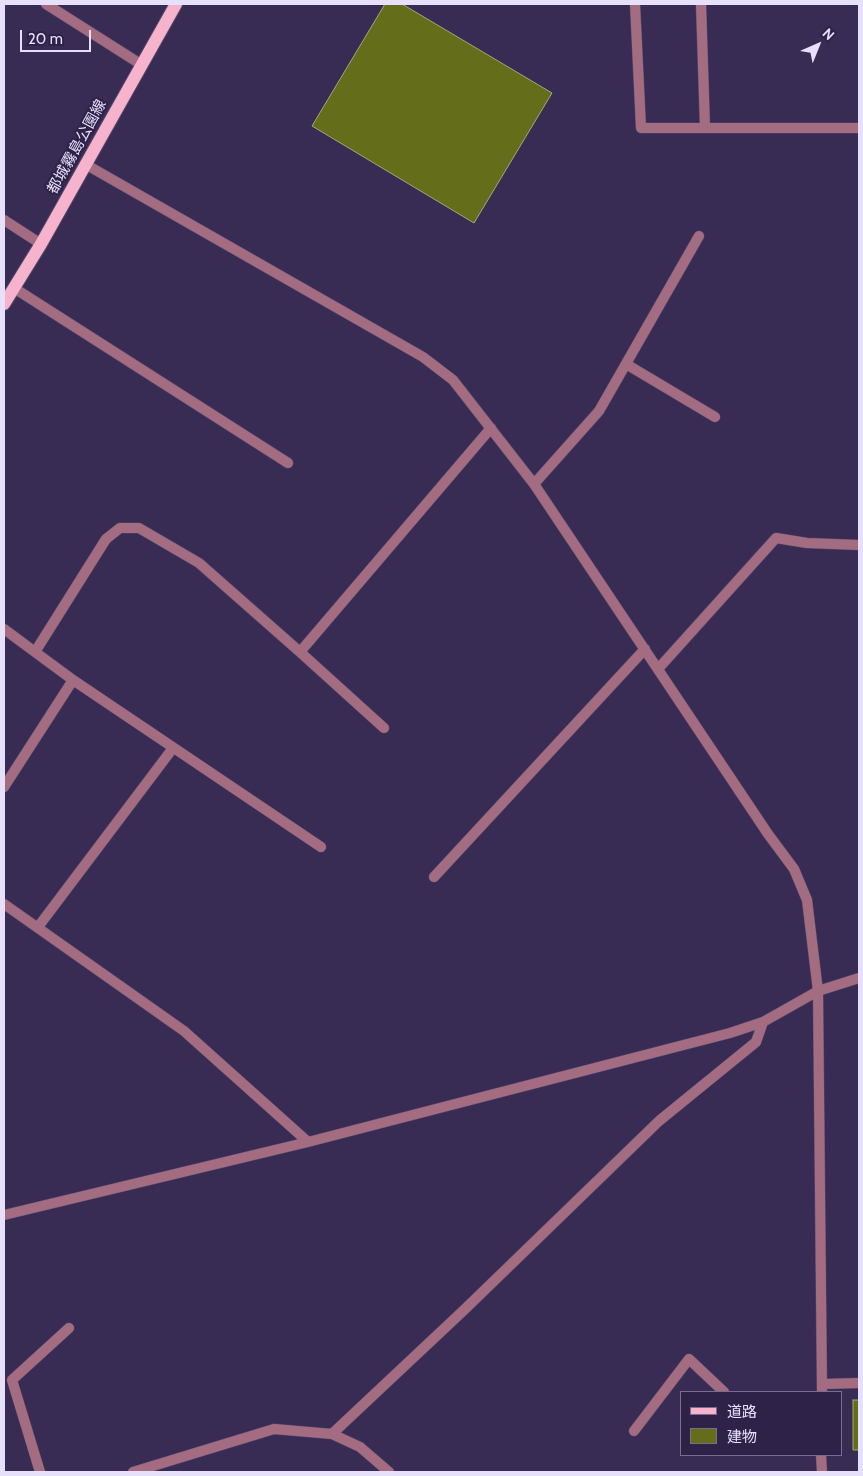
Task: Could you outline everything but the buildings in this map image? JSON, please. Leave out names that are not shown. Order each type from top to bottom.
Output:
[{"type":"main road","name":"都城霧島公園線","points":[[4,304],[41,244],[176,4]]},
{"type":"street","points":[[46,4],[142,65]]},
{"type":"street","points":[[635,4],[641,128],[859,128]]},
{"type":"street","points":[[701,4],[705,128]]},
{"type":"street","points":[[85,164],[423,357],[453,380],[534,484],[794,869],[807,900],[818,991],[823,1388],[859,1383]]},
{"type":"street","points":[[4,220],[41,244]]},
{"type":"street","points":[[534,484],[599,411],[699,236]]},
{"type":"street","points":[[14,288],[288,462]]},
{"type":"street","points":[[626,364],[715,417]]},
{"type":"street","points":[[300,652],[492,428]]},
{"type":"street","points":[[35,652],[106,539],[120,528],[139,528],[199,563],[384,728]]},
{"type":"street","points":[[658,669],[776,538],[807,543],[859,546]]},
{"type":"street","points":[[4,629],[73,680],[321,847]]},
{"type":"street","points":[[434,877],[645,649]]},
{"type":"street","points":[[4,787],[73,680]]},
{"type":"street","points":[[38,927],[173,748]]},
{"type":"street","points":[[4,904],[184,1031],[308,1142]]},
{"type":"street","points":[[4,1215],[308,1142],[720,1035],[763,1022],[818,991],[859,978]]},
{"type":"street","points":[[332,1434],[464,1310],[659,1121],[756,1042],[763,1022]]},
{"type":"street","points":[[40,1472],[12,1380],[69,1328]]},
{"type":"street","points":[[634,1431],[689,1359],[723,1391]]},
{"type":"street","points":[[133,1472],[274,1429],[332,1434],[360,1446],[389,1472]]},
{"type":"street","points":[[820,1456],[822,1472]]}]
